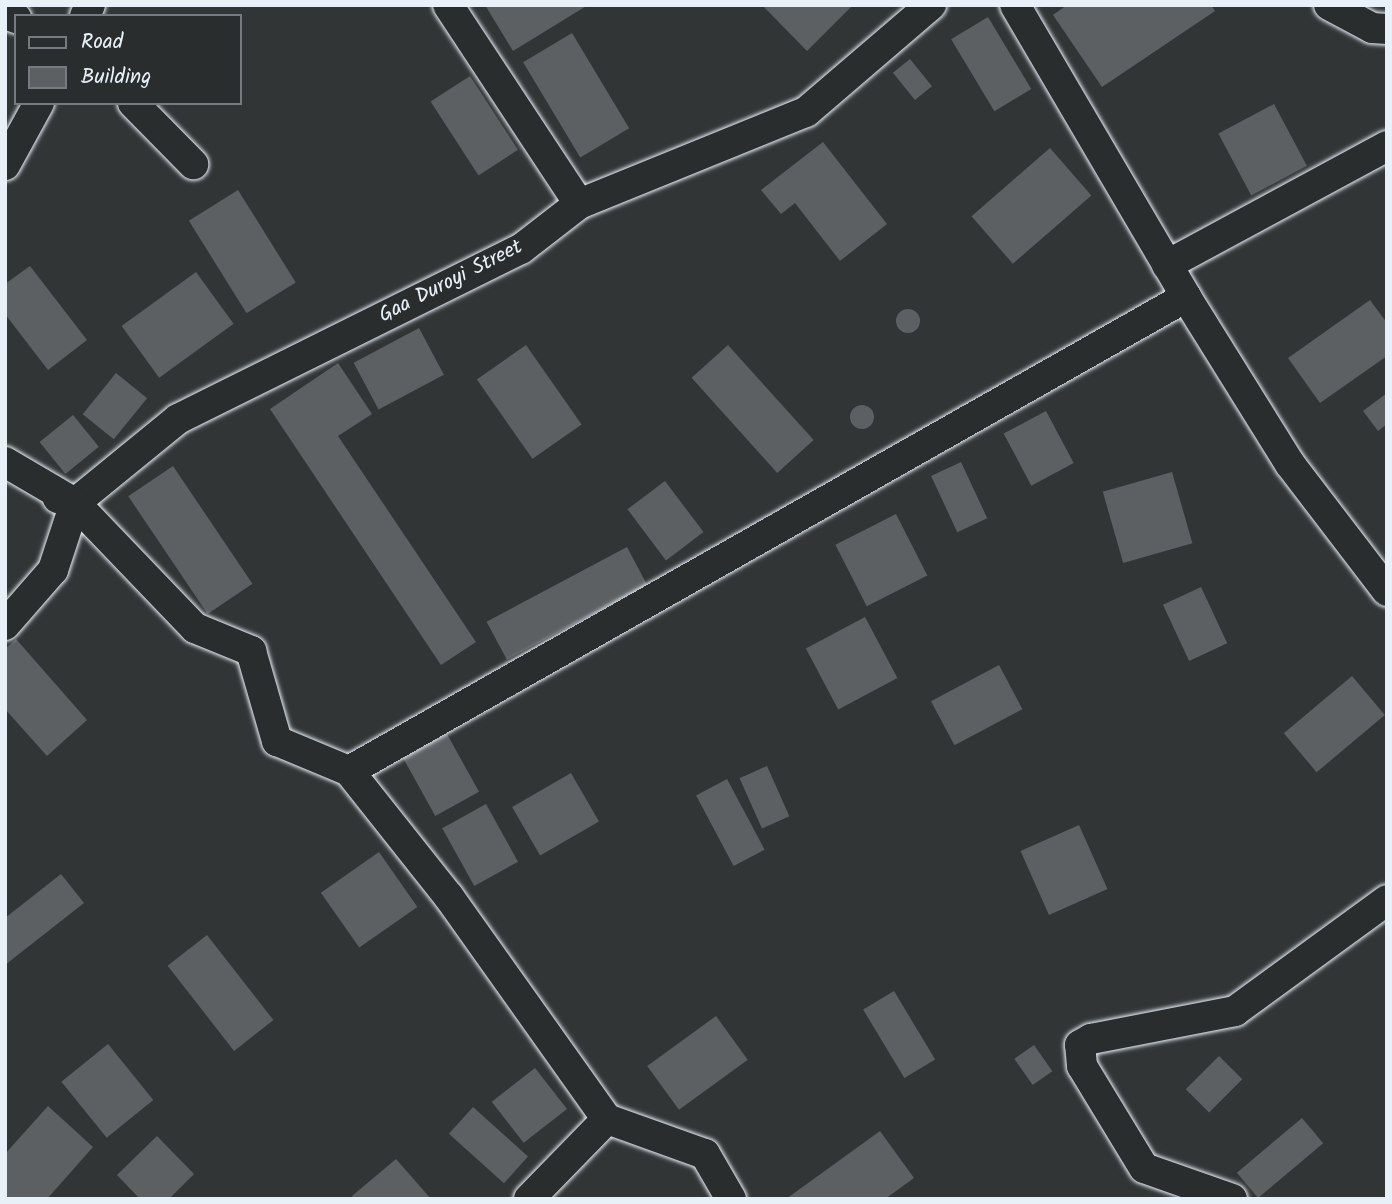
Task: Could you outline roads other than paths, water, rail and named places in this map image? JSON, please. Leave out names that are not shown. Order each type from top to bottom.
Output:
[{"type":"street","points":[[448,5],[579,204]]},
{"type":"street","name":"Gaa Duroyi Street","points":[[75,503],[178,419],[521,249],[579,204],[806,112],[932,5]]},
{"type":"street","points":[[1015,5],[1186,297],[1290,464],[1387,591]]},
{"type":"street","points":[[1329,5],[1372,28],[1387,29]]},
{"type":"street","points":[[5,165],[38,105]]},
{"type":"street","points":[[135,105],[193,164]]},
{"type":"street","points":[[1167,265],[1387,146]]},
{"type":"street","points":[[349,771],[1186,297]]},
{"type":"street","points":[[5,462],[75,503],[195,628],[251,651],[277,741],[349,771],[449,897],[607,1119],[705,1154],[731,1199]]},
{"type":"street","points":[[5,482],[75,503]]},
{"type":"street","points":[[5,625],[53,570],[75,503]]},
{"type":"street","points":[[1232,1199],[1144,1168],[1082,1066],[1080,1045],[1091,1039],[1234,1011],[1387,900]]},
{"type":"street","points":[[529,1199],[607,1119]]}]
